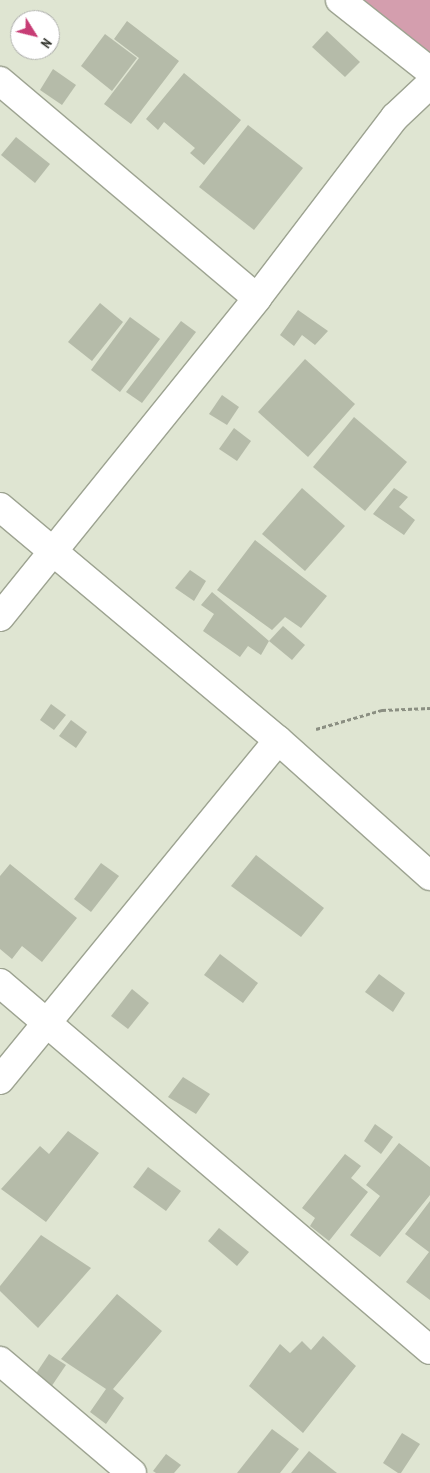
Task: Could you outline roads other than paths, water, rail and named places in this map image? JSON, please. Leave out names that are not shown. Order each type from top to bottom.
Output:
[{"type":"street","points":[[340,0],[430,71]]},
{"type":"street","points":[[0,81],[257,298]]},
{"type":"street","points":[[0,617],[257,298],[396,117],[430,84]]},
{"type":"street","points":[[0,507],[55,551],[278,740],[430,876]]},
{"type":"street","points":[[0,1080],[278,740]]},
{"type":"street","points":[[0,983],[430,1350]]},
{"type":"street","points":[[0,1361],[103,1464],[132,1473]]}]
